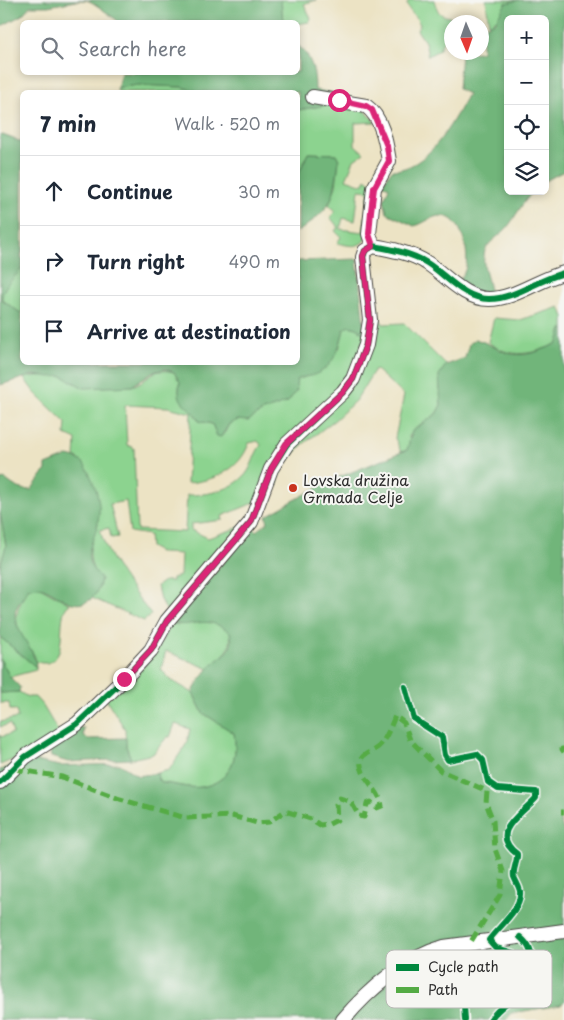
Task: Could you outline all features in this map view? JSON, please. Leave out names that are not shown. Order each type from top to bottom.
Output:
[{"type":"street","points":[[313,97],[366,106],[372,110],[378,122],[387,146],[389,161],[374,188],[369,234],[373,246]]},
{"type":"street","points":[[0,782],[25,757],[77,724],[151,650],[167,621],[251,522],[271,469],[286,444],[343,392],[353,379],[366,345],[370,320],[363,256],[365,251],[373,246],[390,249],[426,262],[470,294],[488,299],[503,298],[564,273]]},
{"type":"street","points":[[435,950],[444,947],[564,931]]},
{"type":"street","points":[[343,1020],[367,995],[386,980]]},
{"type":"green space","points":[[0,0],[81,0],[48,6],[30,6],[22,15],[0,27]]},
{"type":"green space","points":[[87,0],[281,0],[283,20],[116,20]]},
{"type":"green space","points":[[281,0],[316,0],[304,4],[311,18],[309,22],[300,24],[300,20],[283,20]]},
{"type":"green space","points":[[409,0],[434,0],[440,14],[444,16],[444,39],[439,50],[428,56],[425,42],[417,30],[420,25],[407,4]]},
{"type":"green space","points":[[486,0],[519,0],[506,3],[502,13],[489,26]]},
{"type":"green space","points":[[519,0],[564,0],[564,171],[549,179],[549,15],[504,15],[504,195],[530,195],[506,229],[485,251],[484,266],[490,297],[456,283],[464,273],[467,260],[463,236],[455,223],[450,218],[439,216],[414,226],[387,213],[384,200],[389,187],[382,184],[392,170],[405,168],[417,162],[438,143],[468,94],[458,89],[460,60],[489,60],[489,24],[495,22],[506,3]]},
{"type":"green space","points":[[300,47],[312,65],[315,90],[335,93],[356,100],[300,110],[300,90],[192,90],[182,87],[138,85],[117,88],[120,75],[300,75]]},
{"type":"green space","points":[[138,85],[182,87],[192,90],[118,90],[117,88]]},
{"type":"green space","points":[[356,100],[375,122],[355,123],[355,145],[364,153],[354,160],[346,179],[363,185],[366,179],[373,184],[365,240],[359,245],[352,246],[337,243],[341,237],[335,231],[338,227],[330,217],[336,211],[329,205],[336,186],[339,160],[336,154],[308,153],[300,171],[300,110]],"holes":[[[359,190],[369,191],[363,232],[340,229],[343,218],[355,221]]]},
{"type":"green space","points":[[0,134],[20,141],[20,270],[6,287],[2,300],[20,313],[20,365],[300,365],[300,261],[357,259],[365,335],[357,328],[349,326],[344,329],[332,361],[322,371],[297,380],[297,390],[288,402],[263,411],[248,421],[238,420],[229,424],[221,437],[217,436],[212,424],[199,421],[181,400],[179,396],[180,382],[174,372],[165,369],[152,372],[132,386],[84,388],[62,376],[33,375],[0,385]]},
{"type":"green space","points":[[308,153],[336,154],[339,160],[333,195],[325,209],[300,230],[300,171]]},
{"type":"green space","points":[[20,267],[20,313],[2,300],[3,290]]},
{"type":"green space","points":[[373,296],[375,309],[383,324],[404,323],[446,365],[439,376],[441,405],[436,414],[409,436],[410,444],[407,450],[401,452],[395,438],[404,395],[375,369],[356,400],[336,419],[302,445],[278,472],[278,484],[264,492],[277,463],[354,381]]},
{"type":"green space","points":[[560,307],[564,317],[564,329],[562,329],[558,343],[540,350],[514,353],[497,348],[488,342],[494,318],[520,320]]},
{"type":"green space","points":[[349,326],[357,328],[365,335],[347,382],[294,431],[256,502],[222,516],[223,520],[191,524],[191,530],[208,538],[246,525],[169,614],[160,600],[157,586],[164,581],[172,581],[172,578],[180,576],[181,554],[161,553],[150,547],[149,535],[130,532],[126,501],[110,504],[118,537],[111,538],[109,528],[100,530],[115,564],[151,615],[144,621],[92,598],[100,586],[90,555],[92,541],[98,524],[78,458],[75,458],[76,440],[65,435],[66,423],[34,392],[24,378],[60,376],[69,378],[74,383],[85,385],[129,386],[140,383],[158,371],[174,372],[180,382],[179,395],[181,399],[199,421],[212,424],[217,436],[224,434],[229,424],[238,420],[248,420],[263,411],[288,402],[297,380],[305,377],[339,349],[344,329]],"holes":[[[125,405],[168,407],[191,413],[187,483],[216,477],[233,467],[245,452],[249,443],[258,441],[261,445],[246,474],[240,480],[219,491],[187,495],[185,532],[137,530],[134,448],[127,445]]]},
{"type":"green space","points":[[562,329],[564,329],[564,813],[560,820],[564,832],[564,927],[445,943],[435,950],[386,950],[386,986],[339,1020],[0,1020],[0,770],[25,759],[60,766],[120,764],[138,776],[157,773],[158,779],[163,783],[188,787],[202,787],[219,780],[225,775],[233,761],[235,752],[234,733],[203,713],[193,693],[206,672],[229,649],[231,642],[230,632],[212,623],[205,622],[185,625],[172,622],[253,527],[256,531],[268,522],[266,516],[327,482],[407,450],[412,431],[436,414],[441,405],[439,375],[446,365],[465,358],[469,344],[475,339],[508,353],[521,355],[540,351],[558,343]]},
{"type":"green space","points":[[68,456],[77,459],[85,465],[97,494],[99,516],[89,557],[94,571],[101,578],[98,590],[93,597],[84,603],[78,604],[71,603],[40,587],[29,588],[17,606],[15,616],[20,631],[35,660],[36,667],[0,637],[0,567],[6,546],[0,512],[0,480],[5,479],[17,487],[31,490],[46,470],[46,465]]},
{"type":"green space","points":[[0,512],[6,546],[0,567]]},
{"type":"green space","points":[[40,587],[70,604],[65,609],[59,650],[55,658],[48,663],[36,662],[21,634],[17,621],[18,609],[29,588]]},
{"type":"green space","points":[[203,621],[221,625],[230,632],[228,650],[209,669],[166,651],[161,669],[171,680],[193,693],[203,713],[234,733],[235,752],[233,761],[225,775],[219,780],[202,787],[163,783],[158,779],[157,773],[169,770],[187,743],[190,729],[175,724],[170,737],[167,737],[153,754],[131,759],[126,746],[125,729],[106,699],[128,682],[144,665],[172,622],[177,625]]},
{"type":"green space","points":[[0,637],[36,667],[36,670],[10,677],[0,659]]},
{"type":"green space","points":[[0,659],[10,677],[20,687],[19,692],[0,693]]},
{"type":"green space","points":[[19,692],[28,697],[35,697],[43,706],[59,733],[24,755],[0,765],[0,735],[1,737],[13,733],[10,724],[0,727],[0,722],[18,718],[16,710],[10,710],[9,703],[0,703],[0,693]]},
{"type":"green space","points":[[77,727],[84,728],[83,735],[88,739],[126,738],[126,746],[131,759],[68,762],[51,757],[50,749]]},
{"type":"green space","points":[[564,934],[564,1001],[561,1005],[552,1006],[552,950],[452,950]]},
{"type":"green space","points":[[386,985],[386,1008],[543,1008],[512,1013],[506,1020],[347,1020]]},
{"type":"marked path","points":[[14,769],[62,777],[120,799],[186,818],[232,816],[257,823],[269,822],[285,811],[311,819],[320,825],[329,824],[337,820],[336,804],[340,798],[351,802],[359,816],[364,817],[367,804],[371,802],[377,808],[382,806],[379,797],[365,777],[361,760],[366,754],[378,748],[395,716],[404,723],[410,740],[441,771],[487,791],[486,803],[493,821],[495,849],[503,871],[500,895],[470,943]]},
{"type":"marked path","points":[[564,749],[562,749],[564,752]]},
{"type":"cycle path","points":[[0,782],[25,757],[77,724],[151,650],[167,621],[251,522],[271,469],[287,444],[343,392],[353,379],[366,345],[370,320],[363,257],[365,251],[373,246],[408,254],[427,263],[463,291],[480,298],[489,299],[508,296],[564,273]]},
{"type":"cycle path","points":[[405,687],[414,719],[442,737],[445,755],[448,760],[477,754],[483,760],[488,782],[498,789],[536,792],[536,798],[516,817],[506,831],[509,846],[517,854],[514,877],[520,889],[520,898],[514,911],[489,940],[496,948],[503,950]]},
{"type":"cycle path","points":[[520,937],[530,950]]},
{"type":"cycle path","points":[[464,1008],[465,1020]]},
{"type":"cycle path","points":[[490,1020],[501,1008]]},
{"type":"place","name":"Lovska družina Grmada Celje","points":[[293,488]]},
{"type":"route","points":[[124,679],[151,650],[167,621],[246,530],[251,522],[271,469],[286,444],[343,392],[353,379],[360,364],[366,345],[370,320],[363,256],[365,251],[373,246],[369,234],[374,188],[385,173],[389,161],[387,146],[372,110],[366,106],[339,100]]}]
